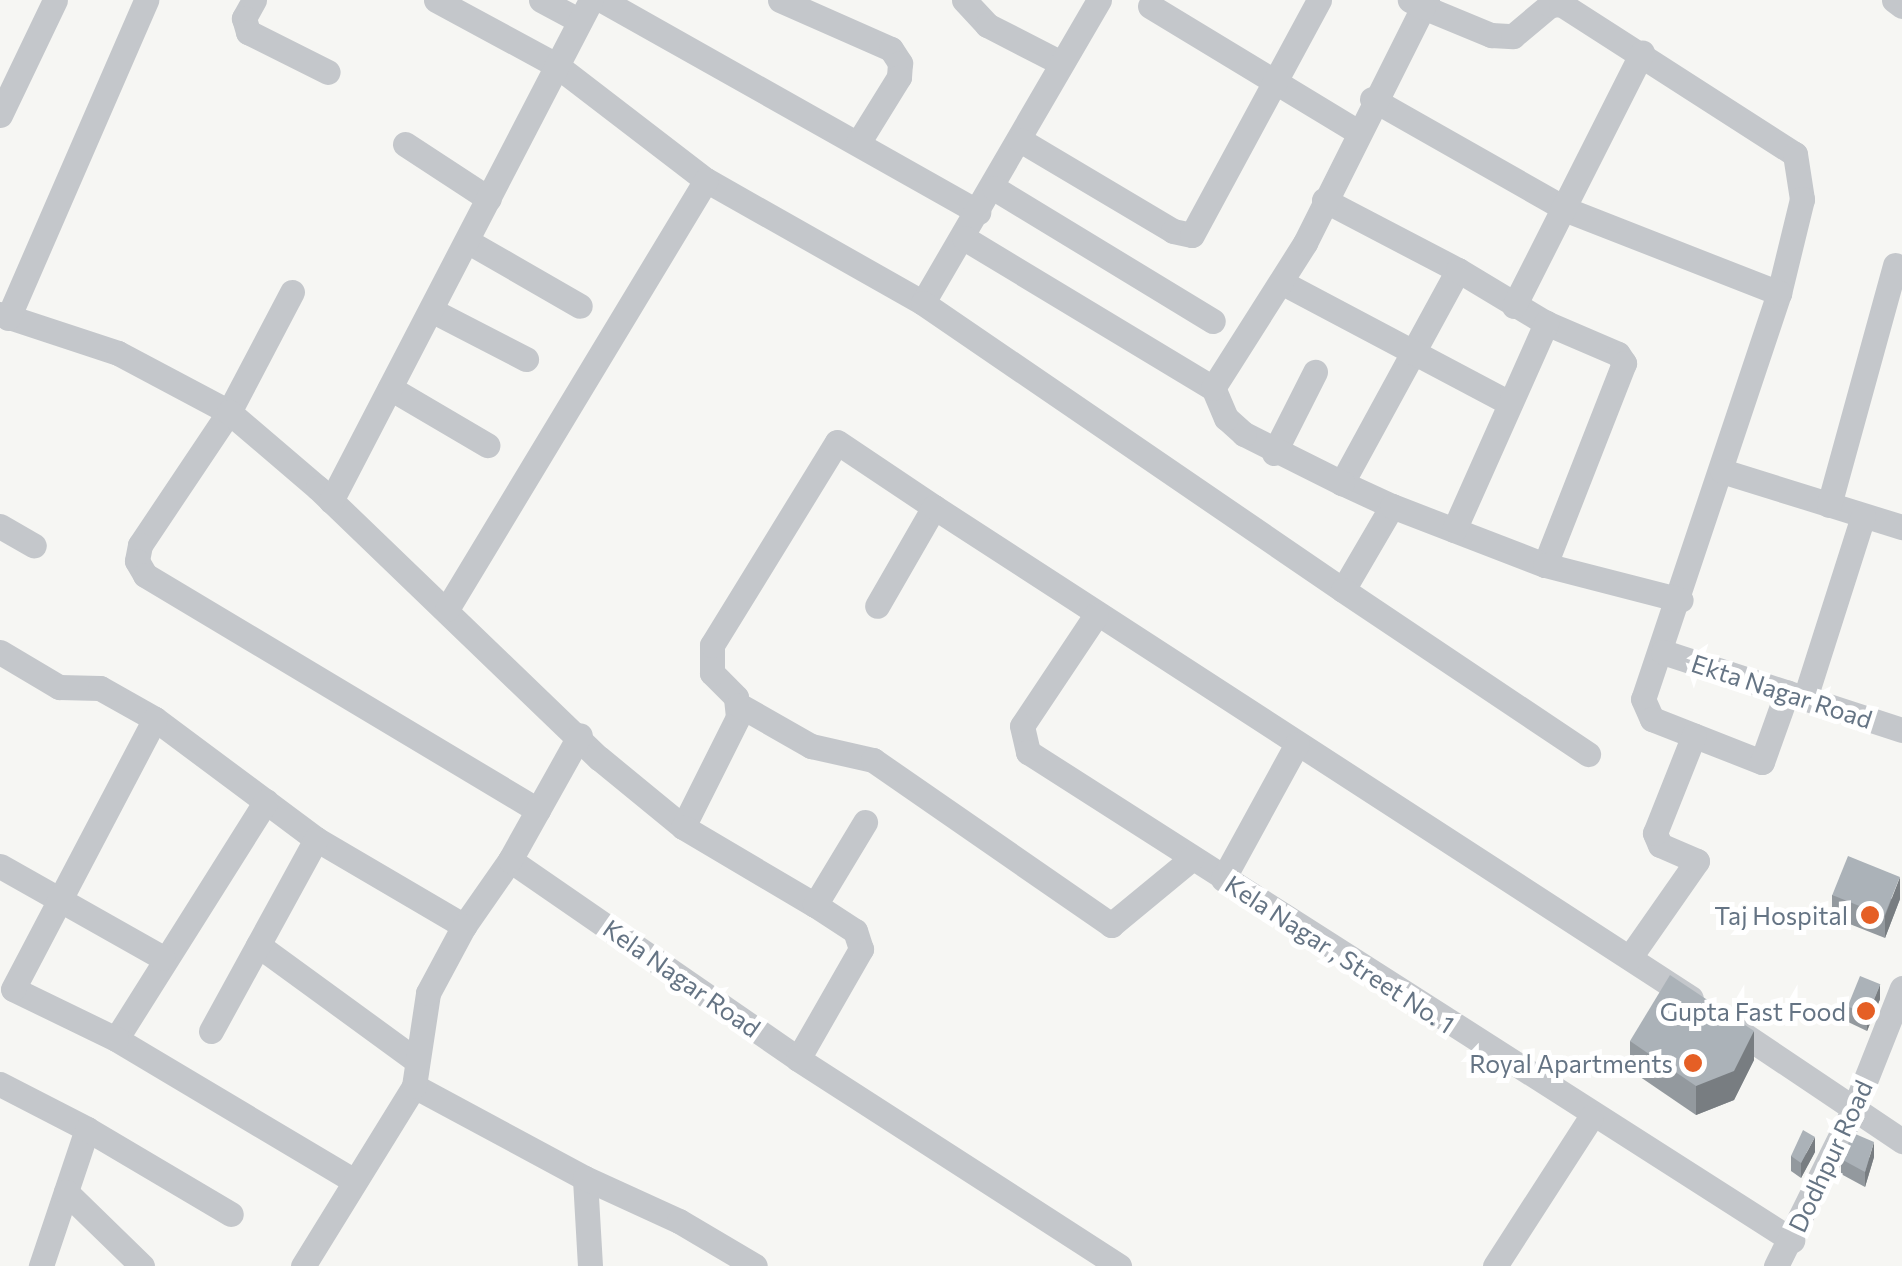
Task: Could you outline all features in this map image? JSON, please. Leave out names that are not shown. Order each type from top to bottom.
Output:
[{"type":"street","points":[[0,116],[55,0]]},
{"type":"street","points":[[146,0],[4,316],[118,353],[229,412],[684,827],[856,931],[860,949],[798,1059]]},
{"type":"street","points":[[254,0],[244,18],[248,32],[328,72]]},
{"type":"street","points":[[436,0],[556,66],[706,180],[923,303],[1588,754]]},
{"type":"street","points":[[332,502],[586,10],[541,0]]},
{"type":"street","points":[[602,0],[978,212]]},
{"type":"street","points":[[780,0],[891,49],[900,63],[899,77],[858,143]]},
{"type":"street","points":[[964,0],[987,25],[1061,63]]},
{"type":"street","points":[[923,303],[994,188],[1099,0]]},
{"type":"street","points":[[1020,140],[1173,231],[1192,235],[1269,83],[1319,0]]},
{"type":"street","points":[[1894,0],[1902,6]]},
{"type":"street","points":[[1148,2],[1269,83],[1358,132]]},
{"type":"street","points":[[1213,388],[1281,282],[1420,2],[1491,35],[1513,36],[1561,4],[1796,154],[1802,200],[1779,293],[1681,600],[1642,698],[1644,711],[1762,762],[1796,695],[1864,516]]},
{"type":"street","points":[[1514,306],[1567,210],[1642,53]]},
{"type":"street","points":[[1372,99],[1567,210],[1779,293]]},
{"type":"street","points":[[404,144],[489,199]]},
{"type":"street","points":[[447,609],[706,180]]},
{"type":"street","points":[[994,188],[1213,321]]},
{"type":"street","points":[[1324,200],[1458,270],[1546,324],[1618,354],[1624,374],[1545,566]]},
{"type":"street","points":[[964,238],[1213,388],[1226,418],[1274,453],[1392,506],[1545,566],[1681,600]]},
{"type":"street","points":[[467,241],[580,306]]},
{"type":"street","points":[[1829,505],[1896,265]]},
{"type":"street","points":[[1342,482],[1418,353],[1458,270]]},
{"type":"street","points":[[1281,282],[1510,404]]},
{"type":"street","points":[[292,292],[229,412],[140,545],[137,562],[145,575],[538,810]]},
{"type":"street","points":[[431,310],[526,359]]},
{"type":"street","points":[[1454,530],[1546,324]]},
{"type":"street","points":[[1274,453],[1315,372]]},
{"type":"street","points":[[390,388],[487,445]]},
{"type":"street","points":[[1192,858],[1111,925],[873,760],[811,746],[739,705],[712,673],[712,645],[837,442],[1096,614],[1630,957],[1902,1142]]},
{"type":"street","points":[[1722,472],[1902,527]]},
{"type":"street","points":[[1343,590],[1392,506]]},
{"type":"street","points":[[877,606],[934,507]]},
{"type":"street","points":[[0,526],[34,546]]},
{"type":"street","name":"Kela Nagar , Street No. 1","points":[[1096,614],[1022,726],[1020,741],[1223,879],[1592,1117],[1792,1240]]},
{"type":"street","name":"Ekta Nagar Road","points":[[1663,652],[1902,730]]},
{"type":"street","points":[[0,653],[59,687],[100,688],[155,718],[316,839],[464,926]]},
{"type":"street","points":[[684,827],[739,705]]},
{"type":"street","points":[[155,718],[6,991],[116,1039],[354,1180]]},
{"type":"street","points":[[303,1266],[416,1073],[428,993],[464,926],[510,860],[580,735]]},
{"type":"street","points":[[1630,957],[1697,861],[1660,846],[1656,834],[1694,735]]},
{"type":"street","points":[[1223,879],[1297,744]]},
{"type":"street","points":[[116,1039],[162,958],[266,800]]},
{"type":"street","points":[[814,906],[865,822]]},
{"type":"street","points":[[210,1032],[316,839]]},
{"type":"street","name":"Kela Nagar Road","points":[[510,860],[798,1059],[1119,1266]]},
{"type":"street","points":[[0,866],[60,895],[162,958]]},
{"type":"street","points":[[258,945],[416,1073],[585,1178],[679,1221],[754,1266]]},
{"type":"street","name":"Dodhpur Road","points":[[1776,1266],[1897,1022],[1902,988]]},
{"type":"street","points":[[0,1084],[231,1214]]},
{"type":"street","points":[[1495,1266],[1592,1117]]},
{"type":"street","points":[[41,1266],[87,1130]]},
{"type":"street","points":[[585,1178],[590,1266]]},
{"type":"street","points":[[66,1192],[142,1266]]},
{"type":"building","points":[[1848,856],[1900,877],[1884,916],[1832,895]]},
{"type":"building","name":"Royal Apartments","points":[[1670,975],[1754,1031],[1734,1071],[1696,1086],[1630,1041]]},
{"type":"building","points":[[1860,976],[1880,984],[1868,1015],[1848,1007]]},
{"type":"building","points":[[1803,1130],[1815,1137],[1801,1163],[1791,1156]]},
{"type":"building","points":[[1853,1133],[1874,1142],[1865,1172],[1841,1159]]},
{"type":"place","name":"Taj Hospital","points":[[1870,915]]},
{"type":"place","name":"Gupta Fast Food","points":[[1866,1011]]},
{"type":"place","name":"Royal Apartments","points":[[1693,1063]]}]
